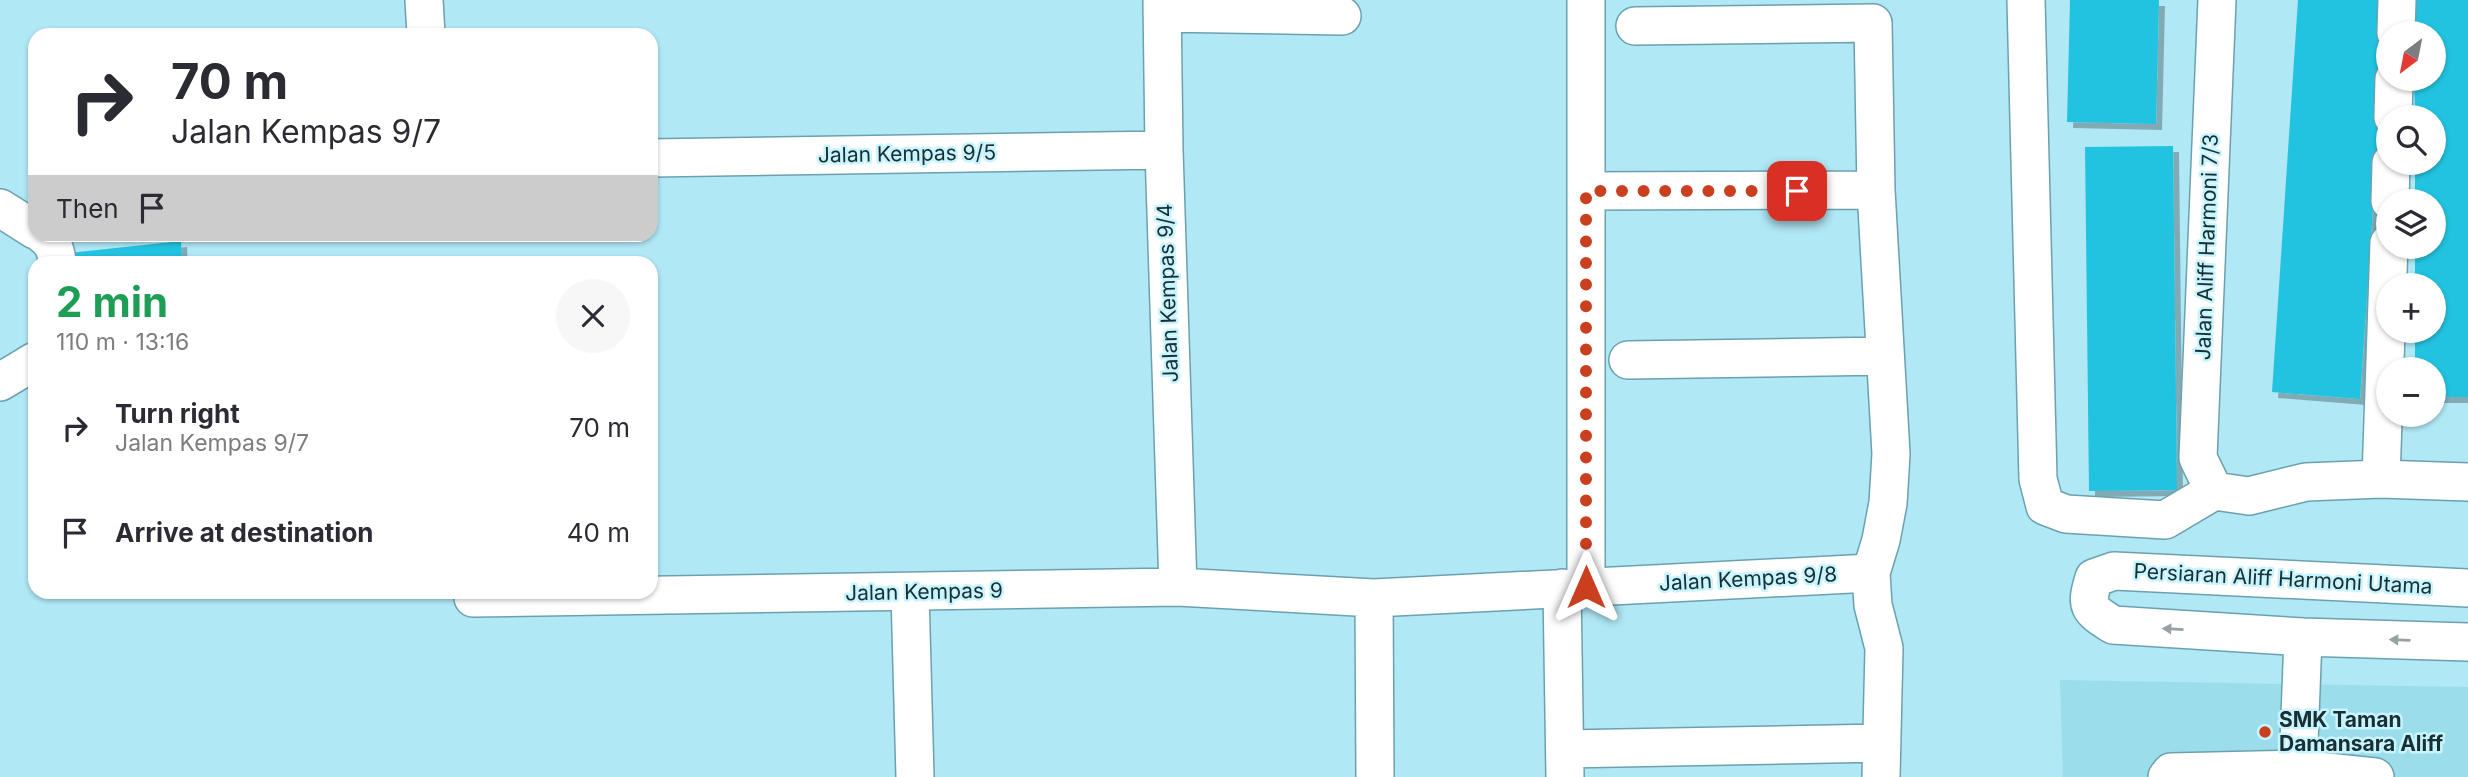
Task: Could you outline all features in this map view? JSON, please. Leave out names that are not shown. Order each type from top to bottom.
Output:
[{"type":"street","points":[[424,0],[426,28]]},
{"type":"street","points":[[1586,0],[1586,191],[1574,588],[1565,763],[1882,760],[1884,648],[1873,605],[1871,573],[1888,503],[1891,454],[1876,190],[1873,23],[1635,26]]},
{"type":"street","points":[[2025,0],[2038,479],[2045,506],[2066,514],[2165,520],[2214,491],[2249,496],[2306,482],[2381,479],[2468,482]]},
{"type":"street","name":"Jalan Aliff Harmoni 7/3","points":[[2214,491],[2198,458],[2217,0]]},
{"type":"street","points":[[2396,21],[2397,0]]},
{"type":"street","points":[[1163,6],[1342,16]]},
{"type":"street","name":"Jalan Kempas 9/4","points":[[1163,6],[1164,150],[1178,587]]},
{"type":"street","name":"Jalan Kempas 9/5","points":[[658,158],[1164,150]]},
{"type":"street","points":[[1586,191],[1876,190]]},
{"type":"street","points":[[0,208],[28,226]]},
{"type":"street","points":[[2381,479],[2388,259]]},
{"type":"street","points":[[1628,360],[1885,356]]},
{"type":"street","points":[[0,382],[28,365]]},
{"type":"street","name":"Persiaran Aliff Harmoni Utama","points":[[2468,588],[2114,571],[2094,578],[2088,599],[2092,612],[2113,625],[2303,637],[2468,642]]},
{"type":"street","name":"Jalan Kempas 9/8","points":[[1374,598],[1871,573]]},
{"type":"street","name":"Jalan Kempas 9","points":[[658,596],[1178,587],[1374,598]]},
{"type":"street","points":[[910,593],[915,777]]},
{"type":"street","points":[[1374,598],[1375,777]]},
{"type":"street","points":[[2298,769],[2303,637]]},
{"type":"street","points":[[2168,777],[2171,772],[2254,773],[2298,769],[2361,776]]},
{"type":"shaded area","name":"SMK Taman Damansara Aliff","points":[[2060,680],[2468,687],[2468,777],[2063,777]]},
{"type":"building","points":[[2070,0],[2159,0],[2156,124],[2067,122]]},
{"type":"building","points":[[2298,0],[2387,0],[2386,21],[2376,21],[2376,91],[2381,91],[2380,105],[2376,105],[2376,163],[2360,399],[2272,392]]},
{"type":"building","points":[[2414,0],[2468,0],[2468,397],[2446,397],[2446,357],[2415,357],[2415,343],[2446,343],[2446,273],[2415,273],[2415,259],[2446,259],[2446,189],[2415,189],[2415,175],[2446,175],[2446,105],[2415,105],[2414,91],[2446,91],[2446,21],[2415,21]]},
{"type":"building","points":[[2173,146],[2177,490],[2089,491],[2085,147]]},
{"type":"building","points":[[181,242],[182,256],[69,256],[69,253]]},
{"type":"place","name":"SMK Taman Damansara Aliff","points":[[2265,732]]},
{"type":"route","points":[[1586,587],[1586,191],[1797,191]]}]
